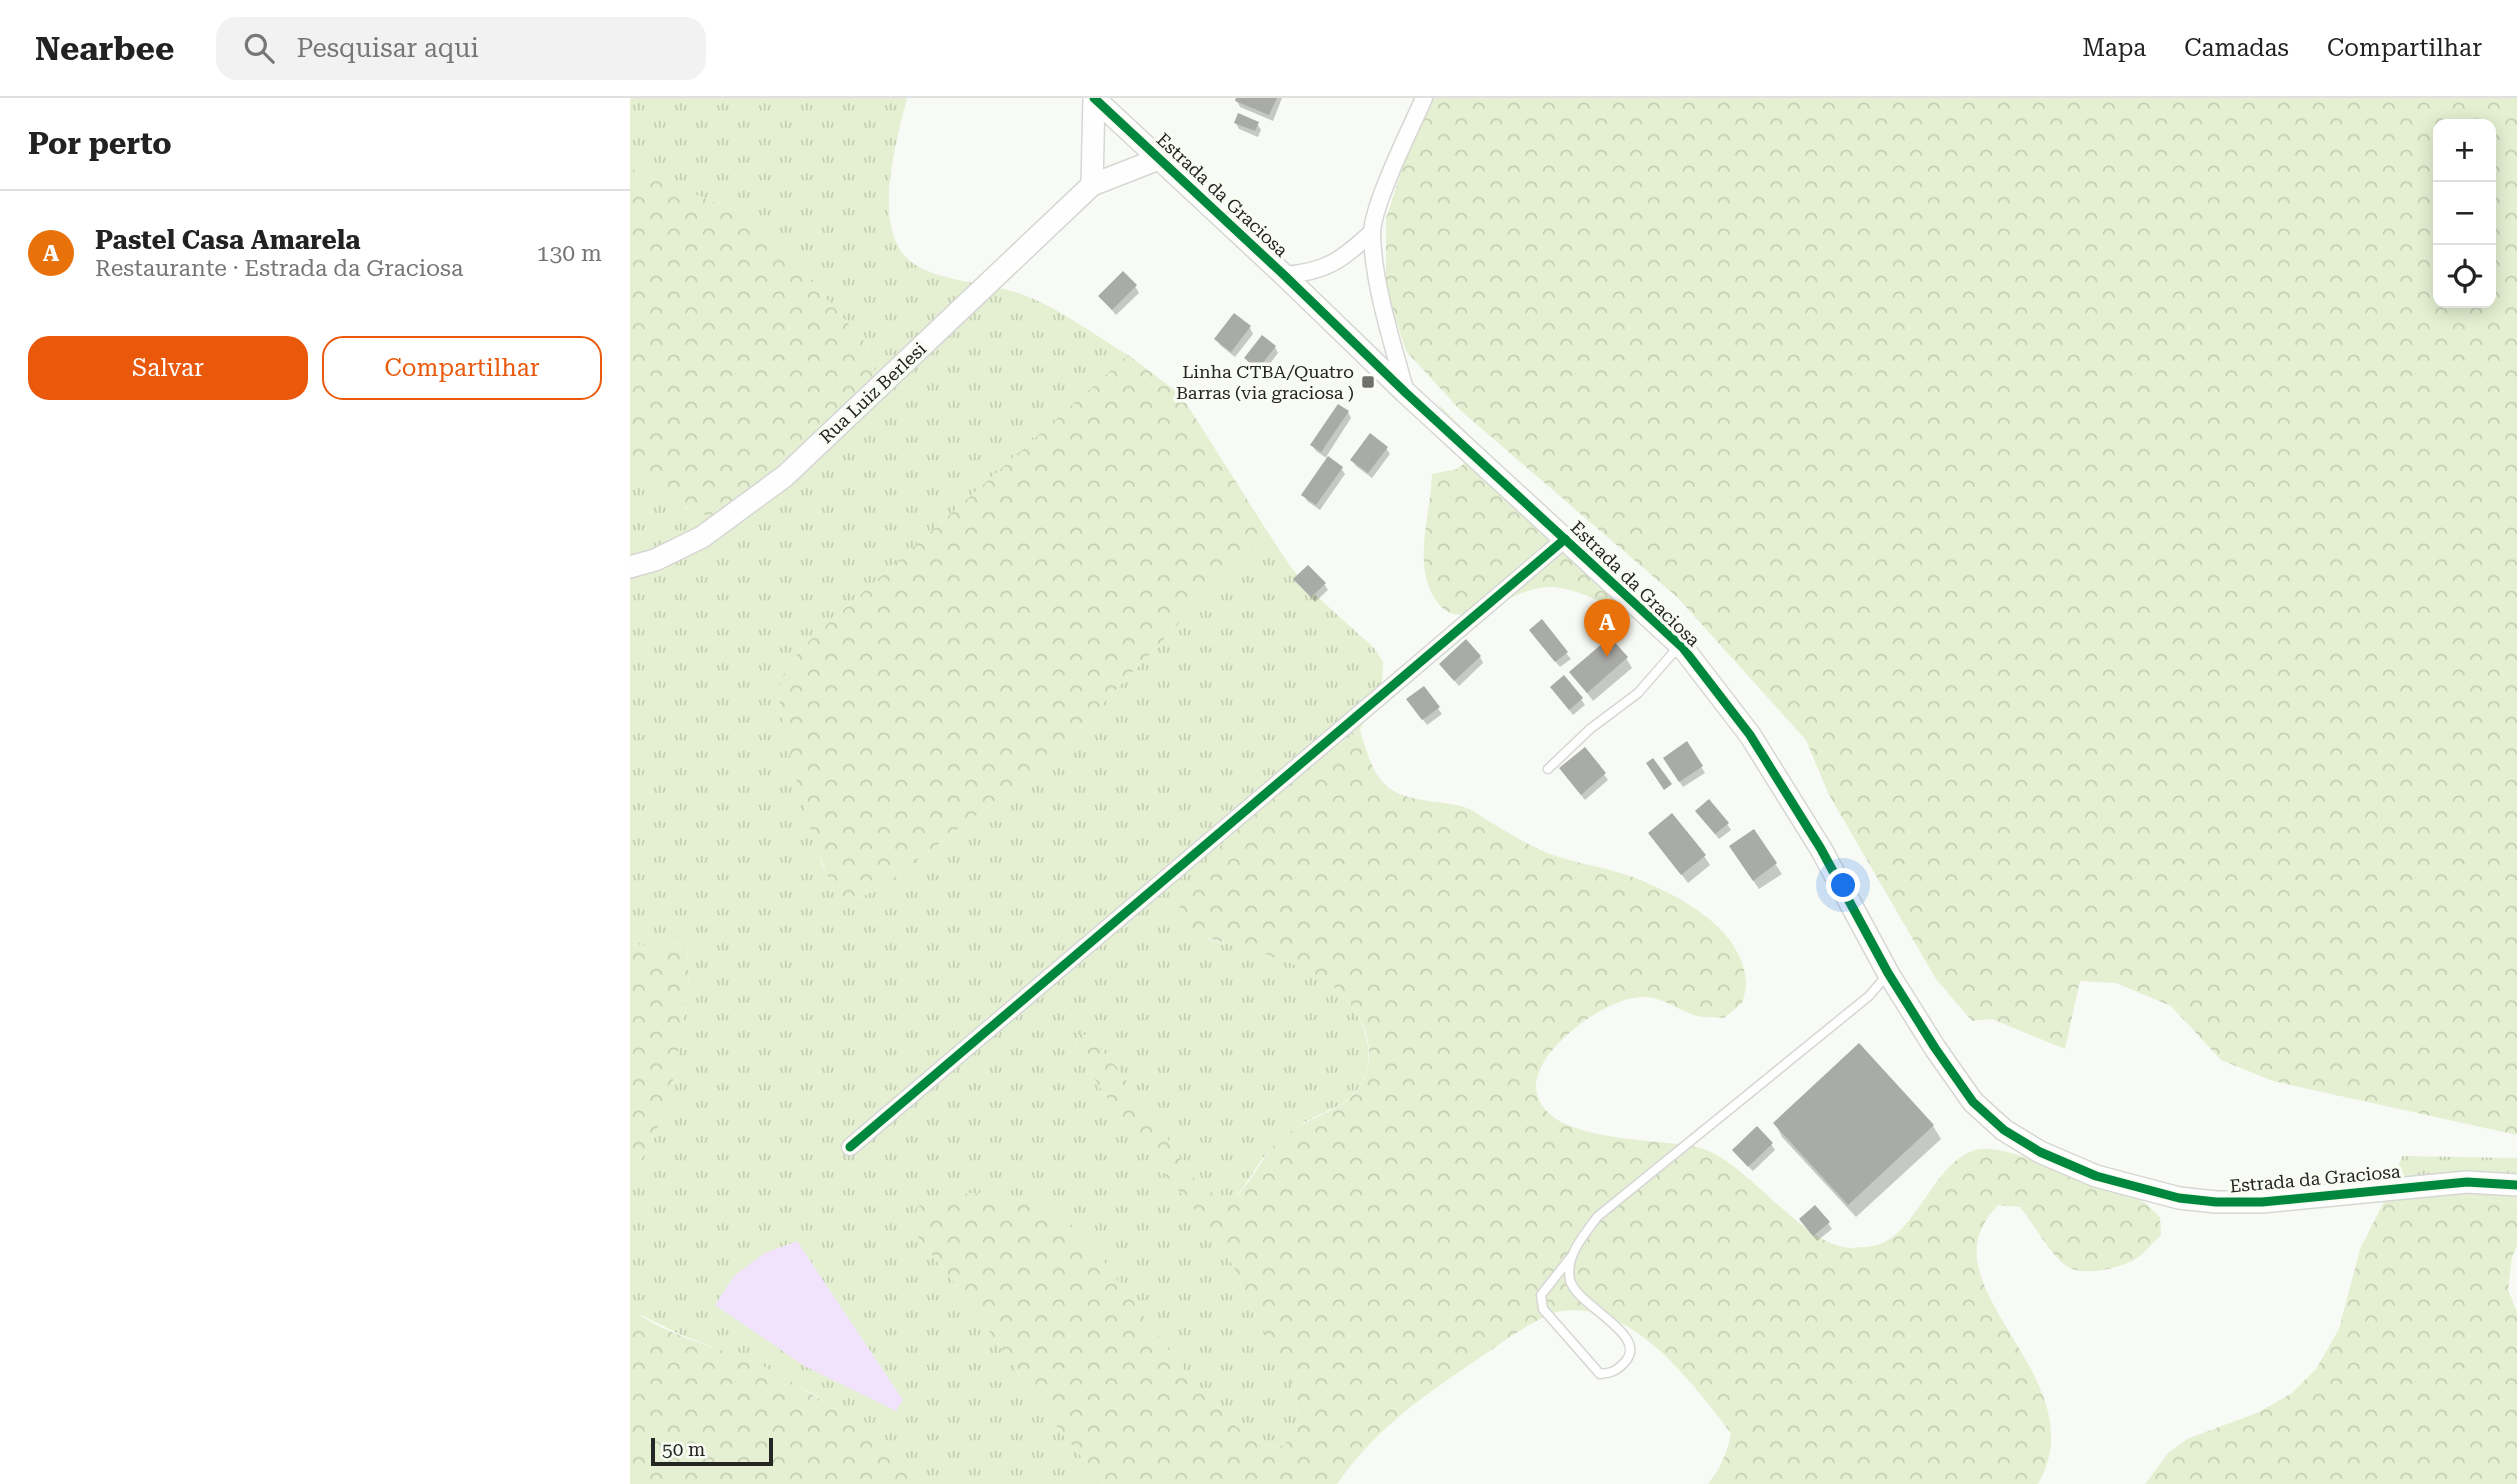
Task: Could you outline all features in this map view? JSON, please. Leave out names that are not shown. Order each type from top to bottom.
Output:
[{"type":"main road","name":"Estrada da Graciosa","points":[[1094,98],[1161,158],[1406,393],[1684,648],[1757,746],[1821,849],[1888,973],[1973,1102],[2004,1130],[2040,1152],[2096,1176],[2179,1198],[2216,1202],[2262,1202],[2467,1182],[2517,1185]]},
{"type":"main road","points":[[1092,185],[1094,98]]},
{"type":"main road","name":"Rua Luiz Berlesi","points":[[630,568],[655,560],[702,537],[785,476],[1092,185],[1161,158]]},
{"type":"street","points":[[1406,393],[1379,286],[1372,232],[1380,201],[1423,98]]},
{"type":"street","points":[[1284,275],[1318,270],[1331,265],[1372,232]]},
{"type":"street","points":[[850,1147],[1565,539]]},
{"type":"lane","points":[[1548,769],[1591,729],[1638,693],[1672,654],[1684,648]]},
{"type":"lane","points":[[1570,1257],[1570,1282],[1582,1299],[1625,1334],[1630,1347],[1627,1360],[1613,1373],[1600,1374],[1543,1309],[1541,1295],[1597,1217],[1869,996],[1888,973]]},
{"type":"green space","points":[[630,98],[907,98],[889,191],[894,238],[905,256],[935,274],[1009,290],[1035,300],[1128,355],[812,638],[794,658],[780,711],[822,865],[834,889],[861,897],[883,886],[1049,760],[1267,531],[1290,566],[1312,592],[1374,648],[1383,662],[1382,683],[1360,730],[1299,772],[1243,820],[1194,878],[1208,939],[1301,967],[1322,978],[1340,993],[1355,1011],[1365,1033],[1369,1052],[1367,1072],[1356,1092],[1342,1104],[1300,1125],[1281,1140],[1264,1157],[1236,1196],[1213,1194],[1195,1179],[1119,1070],[1092,1039],[1078,1032],[1075,1049],[1132,1133],[1193,1206],[1232,1263],[1250,1307],[1281,1362],[1296,1401],[1298,1419],[1292,1435],[1279,1447],[1254,1441],[1232,1423],[1178,1363],[1148,1323],[1033,1203],[999,1195],[944,1195],[920,1240],[954,1282],[1053,1422],[1104,1484],[934,1484],[815,1395],[764,1367],[679,1334],[630,1307],[630,1181],[665,1114],[689,986],[687,944],[680,941],[648,947],[630,939],[630,460],[687,509],[876,375],[867,345],[765,229],[736,211],[630,168]]},
{"type":"green space","points":[[1431,98],[2517,98],[2517,1135],[2273,1081],[2221,1060],[2171,1006],[2116,983],[2080,981],[2065,1049],[1992,1019],[1972,1021],[1936,979],[1828,793],[1806,740],[1677,597],[1460,410],[1406,351],[1386,290],[1386,219],[1413,134]]},
{"type":"green space","points":[[630,168],[736,211],[765,229],[867,345],[876,375],[866,400],[725,517],[696,512],[672,499],[630,460]]},
{"type":"green space","points":[[1128,355],[1181,395],[1267,531],[1049,760],[883,886],[858,897],[842,897],[834,888],[815,842],[789,752],[780,702],[781,682],[786,670],[812,638]]},
{"type":"green space","points":[[1435,401],[1579,542],[1660,634],[1590,597],[1560,588],[1538,588],[1486,609],[1464,614],[1453,614],[1439,605],[1428,585],[1424,554],[1432,474],[1457,469],[1472,457],[1471,447]]},
{"type":"green space","points":[[1360,730],[1375,771],[1392,790],[1409,797],[1468,808],[1545,852],[1630,876],[1667,892],[1704,915],[1720,929],[1742,962],[1746,982],[1742,1003],[1724,1018],[1697,1016],[1656,999],[1642,997],[1627,999],[1611,1006],[1575,1028],[1547,1057],[1539,1072],[1536,1087],[1543,1106],[1558,1120],[1580,1130],[1606,1136],[1704,1149],[1740,1171],[1816,1235],[1834,1244],[1852,1248],[1883,1243],[1897,1233],[1958,1159],[1973,1151],[1990,1149],[2021,1156],[2070,1177],[2127,1194],[2145,1203],[2160,1217],[2161,1235],[2140,1256],[2122,1265],[2093,1271],[2075,1270],[2062,1262],[2020,1207],[1998,1205],[1985,1222],[1977,1251],[1982,1281],[2035,1377],[2048,1411],[2051,1447],[2038,1484],[1708,1484],[1723,1460],[1731,1433],[1699,1392],[1680,1370],[1637,1332],[1613,1319],[1588,1311],[1562,1311],[1540,1319],[1513,1335],[1412,1406],[1365,1448],[1337,1484],[1104,1484],[1053,1422],[954,1282],[920,1240],[912,1225],[918,1206],[944,1195],[972,1193],[999,1195],[1033,1203],[1058,1215],[1095,1249],[1178,1363],[1232,1423],[1254,1441],[1279,1447],[1292,1435],[1298,1419],[1290,1382],[1250,1307],[1229,1258],[1201,1217],[1141,1146],[1075,1049],[1078,1032],[1092,1039],[1119,1070],[1195,1179],[1214,1194],[1237,1196],[1278,1141],[1355,1093],[1368,1066],[1368,1040],[1354,1009],[1337,989],[1315,974],[1290,963],[1185,930],[1177,913],[1193,878],[1243,820],[1299,772]]},
{"type":"green space","points":[[630,939],[648,947],[681,941],[687,944],[689,986],[665,1114],[630,1181]]},
{"type":"green space","points":[[2402,1156],[2517,1158],[2517,1203],[2392,1186]]},
{"type":"green space","points":[[2392,1186],[2517,1203],[2517,1246],[2512,1257],[2508,1290],[2517,1312],[2517,1484],[2145,1484],[2169,1452],[2189,1438],[2257,1413],[2292,1393],[2316,1369],[2339,1329],[2360,1249]]},
{"type":"green space","points":[[630,1307],[659,1326],[750,1361],[788,1380],[853,1422],[934,1484],[630,1484]]},
{"type":"shaded area","points":[[797,1241],[903,1400],[896,1411],[806,1367],[715,1305],[734,1276],[763,1254]]},
{"type":"building","points":[[1236,98],[1277,98],[1269,115],[1235,101]]},
{"type":"building","points":[[1238,113],[1259,122],[1255,131],[1234,123]]},
{"type":"building","points":[[1123,271],[1137,285],[1112,310],[1098,296]]},
{"type":"building","points":[[1234,313],[1251,326],[1231,352],[1214,339]]},
{"type":"building","points":[[1262,335],[1276,346],[1258,369],[1244,358]]},
{"type":"building","points":[[1338,404],[1349,411],[1321,452],[1310,445]]},
{"type":"building","points":[[1370,433],[1388,447],[1368,473],[1350,460]]},
{"type":"building","points":[[1328,456],[1343,467],[1316,505],[1301,495]]},
{"type":"building","points":[[1308,565],[1326,583],[1311,597],[1293,579]]},
{"type":"building","points":[[1542,619],[1568,652],[1555,662],[1529,630]]},
{"type":"building","points":[[1610,637],[1628,657],[1587,693],[1569,672]]},
{"type":"building","points":[[1466,639],[1481,656],[1454,681],[1439,664]]},
{"type":"building","points":[[1564,675],[1583,698],[1569,710],[1550,687]]},
{"type":"building","points":[[1424,686],[1440,707],[1422,720],[1406,699]]},
{"type":"building","points":[[1687,741],[1703,766],[1679,782],[1663,758]]},
{"type":"building","points":[[1585,747],[1606,773],[1581,795],[1559,768]]},
{"type":"building","points":[[1653,758],[1672,784],[1664,790],[1646,763]]},
{"type":"building","points":[[1709,799],[1729,823],[1715,834],[1695,811]]},
{"type":"building","points":[[1672,813],[1706,855],[1681,875],[1648,833]]},
{"type":"building","points":[[1754,829],[1777,863],[1753,881],[1729,846]]},
{"type":"building","points":[[1859,1043],[1934,1125],[1848,1205],[1773,1123]]},
{"type":"building","points":[[1757,1126],[1773,1143],[1748,1167],[1732,1150]]},
{"type":"building","points":[[1815,1205],[1830,1222],[1813,1236],[1799,1219]]},
{"type":"cycle path","points":[[1094,98],[1406,393],[1683,648],[1750,735],[1821,849],[1888,973],[1935,1048],[1973,1102],[2004,1130],[2040,1152],[2096,1176],[2179,1198],[2216,1202],[2262,1202],[2467,1182],[2517,1185]]},
{"type":"cycle path","points":[[850,1147],[1565,539]]},
{"type":"place","name":"Linha CTBA/Quatro Barras (via graciosa )","points":[[1368,382]]},
{"type":"place","name":"Pastel Casa Amarela","points":[[1607,657]]}]
